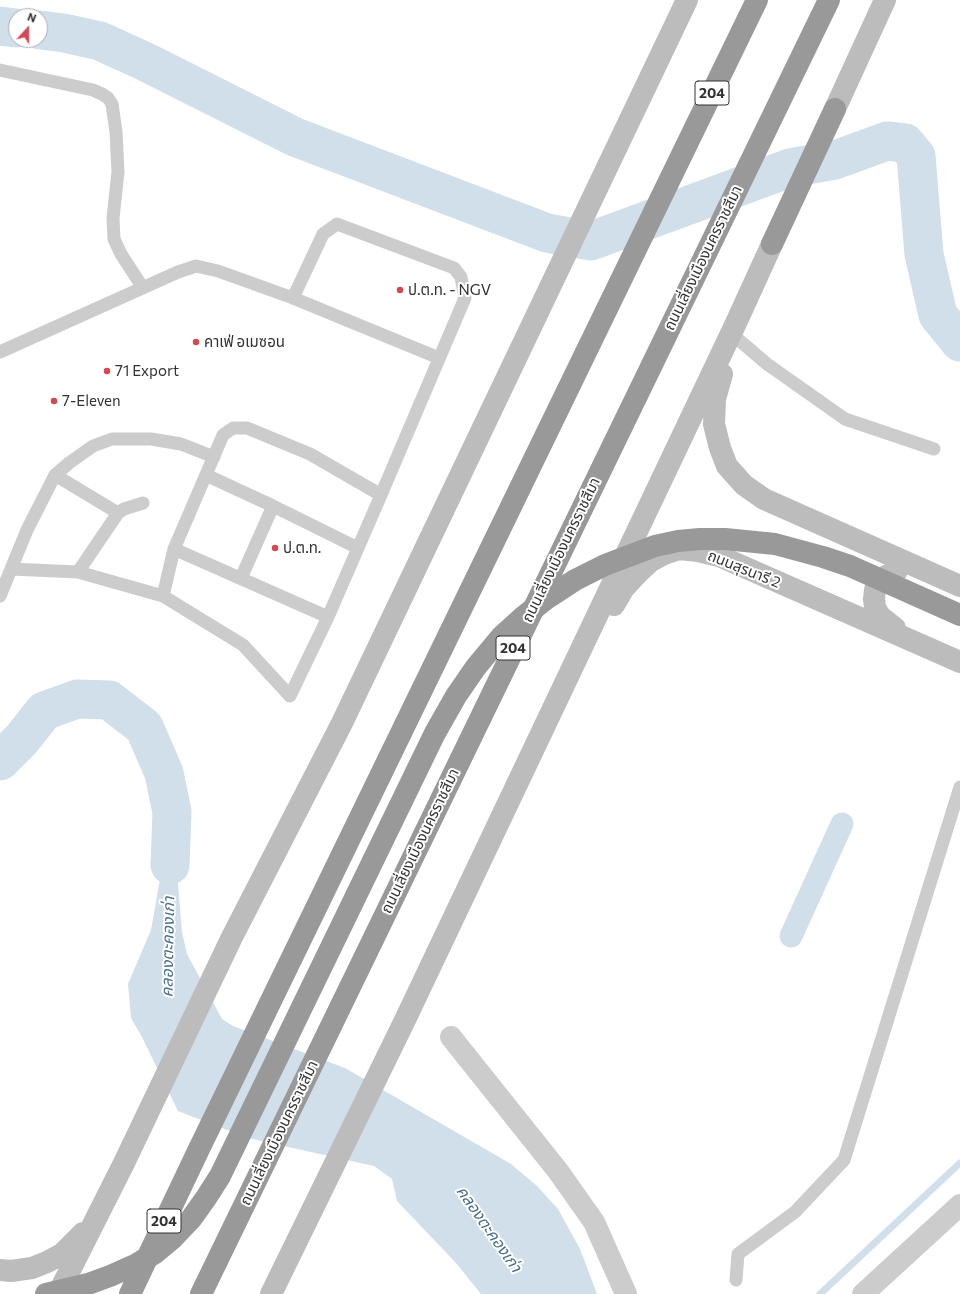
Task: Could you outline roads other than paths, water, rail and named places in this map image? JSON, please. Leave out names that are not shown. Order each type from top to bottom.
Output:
[{"type":"highway","name":"204","points":[[130,1294],[757,0]]},
{"type":"highway","name":"ถนนเลี่ยงเมืองนครราชสีมา","points":[[201,1294],[829,0]]},
{"type":"highway","points":[[772,244],[834,109]]},
{"type":"highway","points":[[46,1294],[88,1284],[137,1264],[155,1253],[191,1220],[220,1176],[435,733],[456,696],[476,667],[501,637],[546,599],[575,580],[605,565],[648,548],[678,541],[726,539],[775,544],[823,556],[850,566],[960,615]]},
{"type":"main road","points":[[58,1294],[124,1162],[232,937],[342,723],[686,0]]},
{"type":"main road","points":[[834,109],[885,0]]},
{"type":"main road","points":[[271,1294],[735,329],[772,244]]},
{"type":"main road","points":[[735,329],[715,399],[714,424],[720,448],[727,466],[744,485],[764,499],[956,584]]},
{"type":"main road","name":"ถนนสุรนารี 2","points":[[561,691],[624,588],[651,561],[664,554],[680,549],[698,551],[718,556],[960,662]]},
{"type":"main road","points":[[923,646],[892,626],[880,616],[874,599],[875,590],[879,582],[894,571],[903,570],[956,584]]},
{"type":"main road","points":[[0,1270],[10,1271],[32,1268],[47,1262],[62,1254],[95,1221]]},
{"type":"street","points":[[451,1037],[558,1171],[594,1222],[626,1294]]},
{"type":"street","points":[[863,1294],[960,1205]]},
{"type":"lane","points":[[0,70],[93,90],[108,98],[112,104],[118,164],[113,218],[114,239],[121,254],[143,288]]},
{"type":"lane","points":[[11,569],[78,572],[163,596],[243,645],[290,696],[328,617],[465,298],[461,276],[454,268],[337,224],[323,234],[293,298]]},
{"type":"lane","points":[[0,352],[178,272],[196,266],[218,271],[293,298],[439,358]]},
{"type":"lane","points":[[735,329],[767,364],[845,419],[934,448]]},
{"type":"lane","points":[[163,596],[174,549],[223,435],[233,428],[247,428],[310,454],[381,495]]},
{"type":"lane","points":[[0,596],[27,530],[55,475],[93,446],[112,439],[151,439],[181,444],[214,457]]},
{"type":"lane","points":[[55,475],[118,513]]},
{"type":"lane","points":[[206,475],[358,548]]},
{"type":"lane","points":[[78,572],[118,513],[124,509],[143,503]]},
{"type":"lane","points":[[241,578],[273,506]]},
{"type":"lane","points":[[174,549],[328,617]]},
{"type":"lane","points":[[736,1280],[738,1254],[795,1212],[844,1160],[960,787]]},
{"type":"water","points":[[172,812],[182,932],[187,954],[222,1019],[233,1026],[345,1068],[511,1164],[537,1186],[558,1209],[580,1249],[597,1294],[481,1294],[456,1263],[397,1201],[392,1179],[374,1166],[248,1138],[178,1111],[142,1037],[131,1018],[128,984],[151,930]]},
{"type":"waterway","points":[[0,26],[8,27]]},
{"type":"waterway","points":[[48,31],[100,41],[146,62],[295,137],[547,233],[591,241],[790,168],[835,160],[887,141],[905,143],[916,156],[924,254],[938,315],[960,342]]},
{"type":"waterway","name":"คลองตะคองเก่า","points":[[0,761],[22,739],[44,711],[77,699],[109,700],[144,727],[164,773],[172,812],[170,865]]},
{"type":"waterway","points":[[791,936],[842,824]]},
{"type":"waterway","points":[[820,1294],[960,1163]]},
{"type":"place","name":"ป.ต.ท. - NGV","points":[[400,290]]},
{"type":"place","name":"คาเฟ่ อเมซอน","points":[[196,342]]},
{"type":"place","name":"71 Export","points":[[107,371]]},
{"type":"place","name":"7-Eleven","points":[[54,401]]},
{"type":"place","name":"ป.ต.ท.","points":[[275,548]]}]
